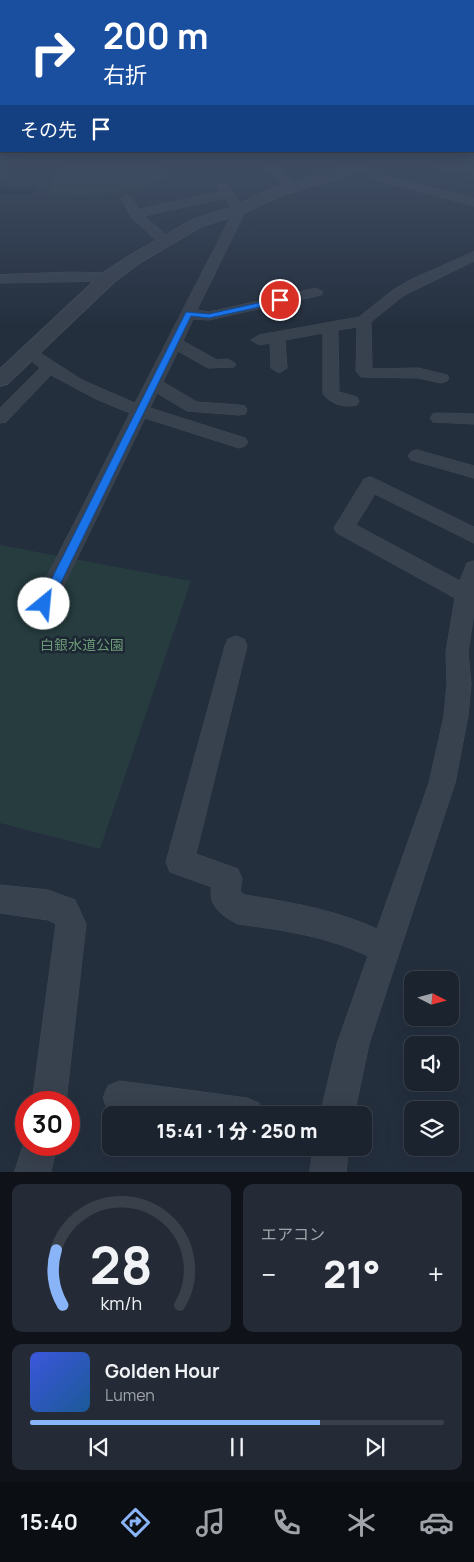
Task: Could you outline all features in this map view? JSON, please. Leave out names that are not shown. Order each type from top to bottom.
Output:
[{"type":"street","points":[[137,216],[165,241]]},
{"type":"street","points":[[0,380],[109,277],[165,241],[197,224],[221,216]]},
{"type":"street","points":[[44,604],[237,216]]},
{"type":"street","points":[[259,340],[364,321],[415,282],[474,256]]},
{"type":"street","points":[[0,280],[72,276],[109,277]]},
{"type":"street","points":[[189,314],[209,316],[316,292]]},
{"type":"street","points":[[364,321],[364,372],[367,374],[418,373],[441,378]]},
{"type":"street","points":[[331,327],[331,394],[338,399],[351,401]]},
{"type":"street","points":[[277,337],[279,368]]},
{"type":"street","points":[[174,342],[214,365],[228,364]]},
{"type":"street","points":[[29,352],[49,368],[111,400],[239,442]]},
{"type":"street","points":[[0,418],[49,368]]},
{"type":"street","points":[[154,384],[193,407],[239,410]]},
{"type":"street","points":[[439,418],[474,419]]},
{"type":"street","points":[[417,456],[474,472]]},
{"type":"street","points":[[340,1106],[354,1044],[442,783],[456,716],[459,684],[457,652],[470,582],[344,528],[371,484],[474,536]]},
{"type":"street","points":[[236,646],[180,862],[228,879],[224,896],[238,909],[311,920],[350,932],[385,948]]},
{"type":"street","points":[[0,898],[48,904],[65,910],[71,924],[50,1091]]},
{"type":"street","points":[[120,1098],[180,1106]]},
{"type":"street","points":[[33,1172],[37,1156]]},
{"type":"street","points":[[328,1172],[331,1156]]},
{"type":"green space","name":"白銀水道公園","points":[[0,545],[191,581],[100,849],[0,823]]},
{"type":"route","points":[[44,604],[189,314],[209,316],[280,300]]}]
